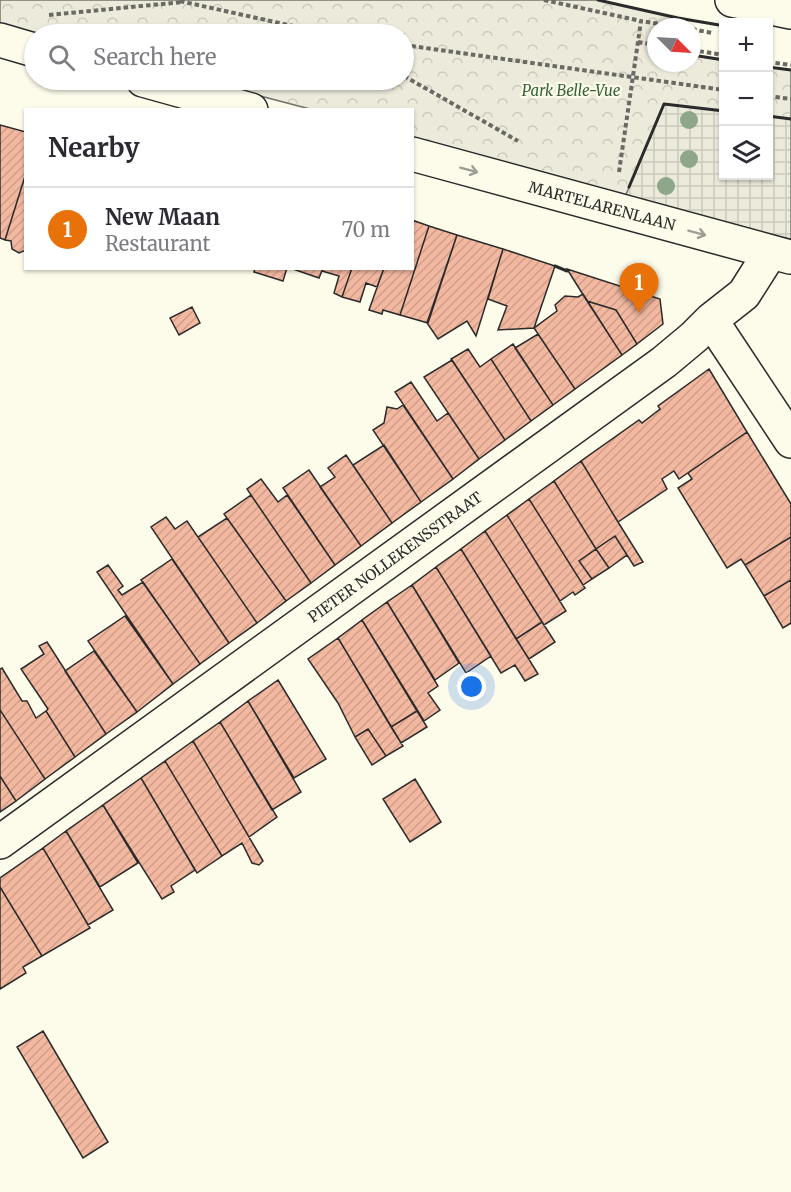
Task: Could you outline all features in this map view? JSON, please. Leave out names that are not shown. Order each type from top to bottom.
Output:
[{"type":"street","points":[[732,0],[791,12]]},
{"type":"street","points":[[0,40],[24,47]]},
{"type":"street","points":[[179,90],[244,108]]},
{"type":"street","name":"MARTELARENLAAN","points":[[414,155],[781,255]]},
{"type":"street","name":"PIETER NOLLEKENSSTRAAT","points":[[0,842],[664,362],[744,294],[781,255]]},
{"type":"street","points":[[711,320],[791,441]]},
{"type":"path","points":[[174,0],[283,24]]},
{"type":"path","points":[[544,0],[647,22]]},
{"type":"path","points":[[41,16],[183,2]]},
{"type":"path","points":[[617,183],[641,21]]},
{"type":"path","points":[[701,31],[715,33]]},
{"type":"path","points":[[638,42],[647,44]]},
{"type":"path","points":[[414,46],[719,89]]},
{"type":"path","points":[[701,51],[719,54]]},
{"type":"path","points":[[773,63],[791,65]]},
{"type":"path","points":[[414,82],[528,147]]},
{"type":"path","points":[[773,97],[791,99]]},
{"type":"green space","name":"Park Belle-Vue","points":[[0,0],[598,0],[678,18],[647,18],[647,72],[701,72],[701,56],[719,59],[719,180],[773,180],[773,68],[791,70],[791,239],[414,138],[414,108],[306,108],[237,90],[414,90],[414,24],[24,24],[24,32],[0,26]]},
{"type":"shaded area","points":[[664,104],[719,111],[719,180],[773,180],[773,117],[791,119],[791,241],[625,197]]},
{"type":"building","points":[[0,125],[24,131],[24,179],[5,240],[0,238]]},
{"type":"building","points":[[24,179],[24,251],[19,253],[12,249],[11,241],[5,240]]},
{"type":"building","points":[[414,221],[429,226],[400,315],[383,310],[382,314],[369,310],[383,270],[414,270]]},
{"type":"building","points":[[429,226],[457,235],[428,323],[400,315]]},
{"type":"building","points":[[457,235],[503,249],[476,336],[467,321],[438,339],[427,323]]},
{"type":"building","points":[[503,249],[555,266],[534,328],[498,330],[507,306],[488,299]]},
{"type":"building","points":[[567,269],[660,299],[663,324],[637,344],[616,310],[587,301]]},
{"type":"building","points":[[254,270],[286,270],[283,281],[254,272]]},
{"type":"building","points":[[296,270],[322,270],[319,278]]},
{"type":"building","points":[[351,270],[342,297],[334,293],[339,276],[322,271]]},
{"type":"building","points":[[351,270],[383,270],[377,287],[366,283],[360,302],[342,297]]},
{"type":"building","points":[[583,294],[622,355],[575,389],[534,328],[557,311],[555,305],[565,296],[578,297]]},
{"type":"building","points":[[587,301],[616,310],[637,344],[622,355]]},
{"type":"building","points":[[192,307],[200,323],[179,335],[170,318]]},
{"type":"building","points":[[538,334],[575,389],[553,405],[515,348]]},
{"type":"building","points":[[513,344],[553,405],[531,421],[491,359]]},
{"type":"building","points":[[468,349],[480,367],[491,359],[531,421],[505,440],[451,359]]},
{"type":"building","points":[[452,360],[505,440],[479,459],[424,377]]},
{"type":"building","points":[[709,369],[747,432],[679,479],[674,471],[662,479],[667,489],[618,522],[581,461],[639,420],[642,423],[660,409],[658,406]]},
{"type":"building","points":[[411,382],[437,421],[448,413],[479,459],[453,479],[395,392]]},
{"type":"building","points":[[403,405],[453,479],[421,502],[373,430],[384,423],[387,407],[397,409]]},
{"type":"building","points":[[747,432],[791,504],[791,537],[745,565],[741,559],[727,568],[678,488],[692,479],[688,473]]},
{"type":"building","points":[[384,445],[421,502],[392,523],[353,465]]},
{"type":"building","points":[[346,455],[392,523],[361,546],[320,487],[335,477],[328,468]]},
{"type":"building","points":[[581,461],[643,562],[634,566],[615,536],[596,549],[554,481]]},
{"type":"building","points":[[309,470],[361,546],[335,565],[283,488]]},
{"type":"building","points":[[261,479],[278,502],[287,495],[335,565],[311,583],[247,489]]},
{"type":"building","points":[[554,481],[596,549],[579,561],[592,579],[583,585],[529,499]]},
{"type":"building","points":[[251,495],[311,583],[286,601],[224,514]]},
{"type":"building","points":[[529,499],[585,588],[575,595],[573,592],[560,601],[507,515]]},
{"type":"building","points":[[507,515],[566,611],[544,625],[485,531]]},
{"type":"building","points":[[166,517],[175,529],[187,521],[257,623],[229,643],[151,527]]},
{"type":"building","points":[[227,518],[286,601],[257,623],[198,537]]},
{"type":"building","points":[[485,531],[542,622],[516,639],[461,549]]},
{"type":"building","points":[[615,536],[627,555],[609,568],[596,549]]},
{"type":"building","points":[[791,537],[791,580],[764,596],[745,565]]},
{"type":"building","points":[[461,549],[538,674],[525,681],[515,665],[501,673],[436,567]]},
{"type":"building","points":[[596,549],[609,568],[592,579],[579,561]]},
{"type":"building","points":[[172,559],[229,643],[200,664],[141,580]]},
{"type":"building","points":[[108,565],[123,586],[118,590],[122,595],[143,582],[200,664],[173,684],[97,572]]},
{"type":"building","points":[[436,567],[491,656],[466,673],[412,585]]},
{"type":"building","points":[[791,580],[791,623],[783,628],[764,596]]},
{"type":"building","points":[[412,585],[459,663],[435,680],[387,602]]},
{"type":"building","points":[[387,602],[438,686],[428,693],[440,710],[424,721],[362,620]]},
{"type":"building","points":[[125,616],[173,684],[137,712],[88,641]]},
{"type":"building","points":[[362,620],[417,711],[391,727],[338,638]]},
{"type":"building","points":[[542,622],[555,642],[529,659],[516,639]]},
{"type":"building","points":[[338,638],[403,746],[386,756],[368,729],[355,737],[338,703],[308,659]]},
{"type":"building","points":[[47,642],[106,734],[75,757],[46,711],[48,709],[21,669],[44,654],[39,646]]},
{"type":"building","points":[[94,651],[137,712],[106,734],[65,671]]},
{"type":"building","points":[[2,668],[22,701],[27,701],[36,718],[46,711],[75,757],[45,779],[0,710],[0,669]]},
{"type":"building","points":[[278,680],[326,759],[294,778],[248,701]]},
{"type":"building","points":[[248,701],[301,792],[272,810],[220,722]]},
{"type":"building","points":[[0,710],[45,779],[16,801],[0,776]]},
{"type":"building","points":[[417,711],[427,727],[401,743],[391,727]]},
{"type":"building","points":[[220,722],[277,817],[249,837],[193,741]]},
{"type":"building","points":[[368,729],[386,756],[372,765],[355,737]]},
{"type":"building","points":[[193,741],[263,861],[259,865],[252,863],[242,843],[222,856],[165,761]]},
{"type":"building","points":[[165,761],[222,856],[197,873],[141,778]]},
{"type":"building","points":[[0,776],[16,801],[0,812]]},
{"type":"building","points":[[141,778],[195,870],[171,886],[174,892],[162,899],[103,805]]},
{"type":"building","points":[[415,779],[441,822],[410,842],[383,799]]},
{"type":"building","points":[[103,805],[138,863],[100,887],[66,831]]},
{"type":"building","points":[[66,831],[113,910],[88,925],[43,848]]},
{"type":"building","points":[[43,848],[90,928],[42,956],[0,887],[0,878]]},
{"type":"building","points":[[0,887],[42,956],[23,967],[26,973],[0,989]]},
{"type":"building","points":[[43,1031],[108,1142],[83,1158],[17,1047]]},
{"type":"wall","points":[[598,0],[719,25]]},
{"type":"wall","points":[[701,56],[719,59]]},
{"type":"wall","points":[[773,68],[791,70]]},
{"type":"wall","points":[[629,187],[664,104],[719,110]]},
{"type":"wall","points":[[773,117],[791,119]]},
{"type":"wall","points":[[555,266],[567,271]]},
{"type":"place","name":"New Maan","points":[[639,313]]}]
